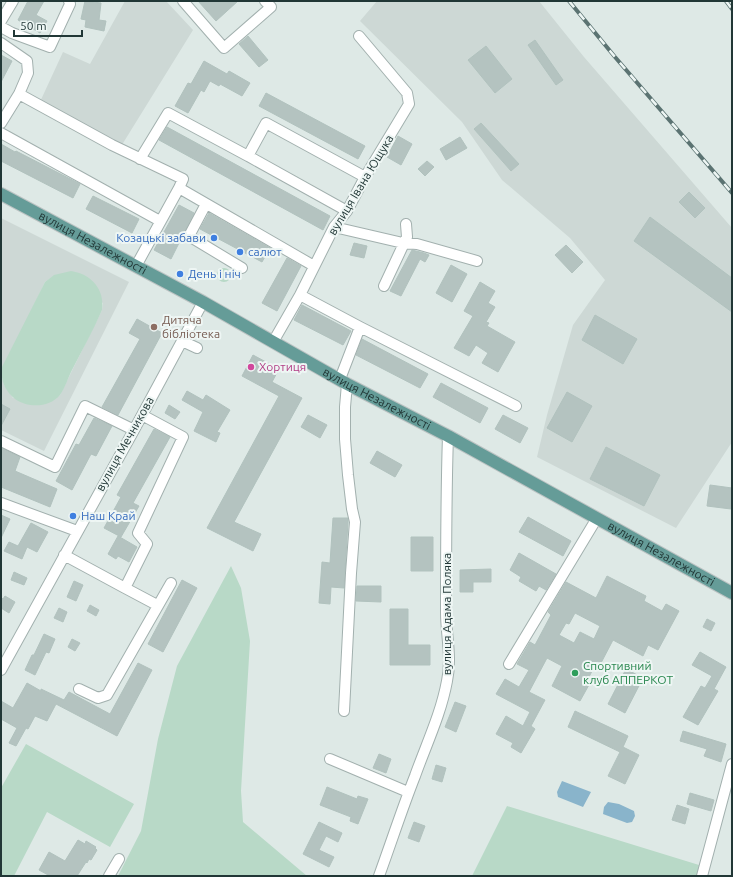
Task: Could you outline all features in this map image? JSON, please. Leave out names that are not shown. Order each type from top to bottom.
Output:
[{"type":"main road","name":"вулиця Незалежності","points":[[1,194],[203,302],[344,382],[448,436],[732,593]]},
{"type":"street","points":[[1,21],[13,1]]},
{"type":"street","points":[[1,27],[12,33],[50,47],[70,4],[69,1]]},
{"type":"street","points":[[183,1],[224,48],[271,7],[265,1]]},
{"type":"street","name":"вулиця Івана Ющука","points":[[272,342],[300,295],[334,227],[347,211],[365,177],[409,104],[407,93],[359,36]]},
{"type":"street","points":[[1,43],[27,61],[28,73],[19,94],[1,123]]},
{"type":"street","points":[[19,94],[112,145],[182,179],[179,188],[136,266]]},
{"type":"street","points":[[140,159],[168,113],[347,211]]},
{"type":"street","points":[[248,156],[266,123],[365,177]]},
{"type":"street","points":[[1,133],[160,221]]},
{"type":"street","points":[[179,188],[314,266]]},
{"type":"street","points":[[206,204],[189,236],[242,268]]},
{"type":"street","points":[[384,286],[407,237],[406,224]]},
{"type":"street","points":[[334,227],[403,243],[417,244],[477,261]]},
{"type":"street","points":[[300,295],[516,406]]},
{"type":"street","name":"вулиця Мечникова","points":[[1,670],[203,302]]},
{"type":"street","points":[[344,711],[355,522],[352,509],[346,446],[344,382],[360,327]]},
{"type":"street","points":[[182,341],[196,348]]},
{"type":"street","points":[[1,442],[55,468],[85,406],[134,430]]},
{"type":"street","points":[[125,588],[147,544],[138,533],[183,437],[142,415]]},
{"type":"street","name":"вулиця Адама Поляка","points":[[379,876],[408,792],[434,726],[448,680],[449,662],[446,624],[446,496],[448,436]]},
{"type":"street","points":[[1,503],[77,531]]},
{"type":"street","points":[[509,664],[598,518]]},
{"type":"street","points":[[64,555],[158,605]]},
{"type":"street","points":[[79,689],[98,698],[107,695],[171,583]]},
{"type":"street","points":[[330,759],[408,792]]},
{"type":"street","points":[[702,876],[730,783],[732,764]]},
{"type":"street","points":[[109,876],[120,859]]},
{"type":"shaded area","points":[[125,1],[166,1],[193,30],[120,148],[39,104],[63,52],[90,64]]},
{"type":"shaded area","points":[[377,1],[539,1],[584,57],[732,228],[732,442],[676,528],[537,457],[547,415],[573,325],[605,280],[570,238],[502,180],[462,122],[360,21]]},
{"type":"shaded area","points":[[1,218],[129,282],[44,451],[1,430]],"holes":[[[55,275],[103,303],[102,310],[60,395],[50,402],[13,398],[4,385],[1,374],[45,282]]]},
{"type":"green space","points":[[221,268],[227,268],[231,272],[231,278],[227,282],[221,282],[217,278],[217,272]]},
{"type":"green space","points":[[71,271],[85,275],[99,289],[102,310],[60,395],[44,404],[32,405],[20,402],[11,396],[6,389],[2,376],[2,367],[45,282],[54,275]]},
{"type":"green space","points":[[231,566],[241,588],[250,641],[241,791],[243,822],[307,876],[118,876],[141,831],[158,739],[177,666]]},
{"type":"green space","points":[[26,744],[134,804],[110,847],[47,812],[14,876],[1,876],[1,788]]},
{"type":"green space","points":[[507,806],[699,865],[697,876],[472,876]]},
{"type":"water","points":[[562,781],[591,792],[583,807],[558,797],[557,792]]},
{"type":"water","points":[[608,802],[619,804],[634,811],[635,816],[632,822],[627,823],[603,814],[604,807]]},
{"type":"building","points":[[28,1],[44,1],[36,15],[47,21],[40,33],[18,20]]},
{"type":"building","points":[[85,1],[101,3],[99,20],[106,21],[104,31],[85,27],[86,20],[81,19]]},
{"type":"building","points":[[198,1],[238,1],[216,21]]},
{"type":"building","points":[[248,36],[268,60],[259,67],[239,44]]},
{"type":"building","points":[[535,40],[563,80],[556,85],[528,45]]},
{"type":"building","points":[[486,46],[512,79],[495,93],[468,60]]},
{"type":"building","points":[[1,55],[12,61],[1,82]]},
{"type":"building","points":[[204,61],[227,74],[229,71],[250,83],[242,96],[220,84],[219,86],[210,81],[204,92],[201,90],[188,113],[175,106],[188,83],[191,84]]},
{"type":"building","points":[[266,93],[365,146],[358,159],[259,106]]},
{"type":"building","points":[[481,123],[519,164],[511,171],[474,129]]},
{"type":"building","points":[[167,127],[330,216],[323,230],[159,140]]},
{"type":"building","points":[[398,136],[412,144],[401,165],[387,157]]},
{"type":"building","points":[[460,137],[467,148],[446,160],[440,149]]},
{"type":"building","points":[[1,144],[80,184],[73,198],[1,161]]},
{"type":"building","points":[[427,161],[434,167],[425,176],[418,169]]},
{"type":"building","points":[[689,192],[705,208],[695,218],[679,202]]},
{"type":"building","points":[[93,196],[139,219],[132,233],[86,209]]},
{"type":"building","points":[[179,205],[194,213],[171,259],[154,250]]},
{"type":"building","points":[[209,213],[270,248],[262,262],[200,229]]},
{"type":"building","points":[[650,217],[732,278],[732,312],[634,241]]},
{"type":"building","points":[[354,243],[367,246],[364,258],[350,255]]},
{"type":"building","points":[[566,245],[583,262],[572,273],[555,255]]},
{"type":"building","points":[[412,250],[429,255],[425,262],[420,259],[401,296],[390,291]]},
{"type":"building","points":[[287,258],[301,266],[277,311],[262,303]]},
{"type":"building","points":[[451,265],[467,274],[452,302],[436,293]]},
{"type":"building","points":[[480,282],[495,291],[488,303],[495,307],[486,322],[489,323],[487,326],[515,342],[498,372],[482,363],[488,353],[476,345],[469,356],[454,348],[473,316],[464,311]]},
{"type":"building","points":[[302,305],[351,331],[343,345],[294,320]]},
{"type":"building","points":[[595,315],[637,339],[623,364],[582,340]]},
{"type":"building","points":[[137,319],[162,333],[118,415],[102,407],[140,339],[129,333]]},
{"type":"building","points":[[362,339],[428,374],[420,388],[356,355]]},
{"type":"building","points":[[253,355],[279,369],[272,382],[302,398],[234,522],[261,534],[253,551],[207,528],[279,396],[242,376]]},
{"type":"building","points":[[441,383],[488,408],[480,423],[433,397]]},
{"type":"building","points":[[187,391],[203,400],[206,395],[230,410],[217,432],[220,433],[216,442],[194,431],[203,412],[182,400]]},
{"type":"building","points":[[567,392],[592,406],[572,442],[547,428]]},
{"type":"building","points":[[1,404],[10,409],[1,426]]},
{"type":"building","points":[[169,405],[180,412],[175,419],[165,413]]},
{"type":"building","points":[[308,415],[327,425],[320,438],[301,427]]},
{"type":"building","points":[[503,415],[528,428],[520,443],[495,429]]},
{"type":"building","points":[[94,418],[112,426],[96,456],[91,454],[72,490],[56,481],[76,444],[79,445]]},
{"type":"building","points":[[154,429],[170,437],[133,503],[139,506],[121,537],[104,528],[121,497],[117,495]]},
{"type":"building","points":[[606,447],[660,475],[644,506],[590,479]]},
{"type":"building","points":[[1,448],[20,457],[15,471],[57,489],[50,507],[1,487]]},
{"type":"building","points":[[377,451],[402,465],[395,477],[370,463]]},
{"type":"building","points":[[710,485],[732,488],[731,509],[707,506]]},
{"type":"building","points":[[1,515],[10,519],[1,538]]},
{"type":"building","points":[[528,517],[571,541],[563,556],[519,532]]},
{"type":"building","points":[[333,518],[348,518],[344,588],[331,587],[330,604],[319,603],[322,562],[330,563]]},
{"type":"building","points":[[31,523],[48,532],[37,552],[27,547],[22,559],[4,551],[9,542],[18,546]]},
{"type":"building","points":[[118,536],[137,547],[129,562],[118,556],[116,559],[108,554]]},
{"type":"building","points":[[411,537],[433,537],[433,571],[411,571]]},
{"type":"building","points":[[519,553],[556,574],[546,590],[539,586],[536,591],[519,581],[521,577],[510,570]]},
{"type":"building","points":[[491,569],[491,582],[473,582],[473,592],[460,592],[460,570]]},
{"type":"building","points":[[14,572],[27,578],[24,585],[11,580]]},
{"type":"building","points":[[607,576],[646,596],[644,601],[662,611],[666,604],[679,611],[658,650],[648,645],[643,656],[613,640],[601,663],[597,661],[587,681],[590,683],[580,701],[552,686],[562,666],[547,658],[529,692],[545,700],[531,726],[535,729],[521,753],[511,747],[513,743],[496,734],[506,716],[523,726],[530,712],[496,694],[505,679],[519,687],[529,670],[517,664],[530,642],[535,645],[551,615],[548,612],[566,582],[596,598]],"holes":[[[575,613],[600,626],[594,639],[580,632],[574,643],[559,635],[566,623],[569,624]]]},
{"type":"building","points":[[182,580],[197,588],[163,652],[148,644]]},
{"type":"building","points":[[74,581],[83,585],[76,601],[67,597]]},
{"type":"building","points":[[357,586],[381,586],[381,602],[356,601]]},
{"type":"building","points":[[5,596],[15,602],[9,613],[1,608],[1,597],[3,599]]},
{"type":"building","points":[[90,605],[99,610],[96,616],[87,611]]},
{"type":"building","points":[[59,608],[67,612],[63,622],[54,618]]},
{"type":"building","points":[[390,609],[408,609],[408,645],[430,645],[430,665],[390,665]]},
{"type":"building","points":[[707,619],[715,623],[711,631],[703,627]]},
{"type":"building","points":[[44,634],[55,639],[49,653],[46,652],[35,675],[25,670]]},
{"type":"building","points":[[72,639],[80,643],[75,651],[68,647]]},
{"type":"building","points":[[700,652],[726,667],[714,689],[718,691],[698,725],[683,717],[701,686],[705,688],[712,676],[692,665]]},
{"type":"building","points":[[138,663],[152,670],[117,736],[56,704],[47,721],[35,716],[16,746],[9,743],[17,728],[1,719],[1,701],[13,708],[27,683],[41,691],[41,689],[64,700],[69,692],[110,714]]},
{"type":"building","points":[[626,669],[643,678],[625,713],[608,704]]},
{"type":"building","points":[[455,702],[466,706],[456,732],[445,727]]},
{"type":"building","points":[[575,711],[628,736],[623,747],[639,755],[625,784],[608,776],[620,752],[568,727]]},
{"type":"building","points":[[683,731],[726,744],[721,762],[704,756],[707,749],[680,741]]},
{"type":"building","points":[[379,754],[391,759],[386,773],[373,768]]},
{"type":"building","points":[[436,765],[446,768],[442,782],[432,779]]},
{"type":"building","points":[[327,787],[357,799],[358,796],[368,799],[358,824],[350,821],[351,817],[320,805]]},
{"type":"building","points":[[690,793],[714,800],[711,811],[687,804]]},
{"type":"building","points":[[677,805],[689,809],[685,824],[672,820]]},
{"type":"building","points":[[319,822],[342,833],[338,842],[326,836],[319,850],[334,857],[329,867],[303,854]]},
{"type":"building","points":[[414,822],[425,826],[419,842],[408,838]]},
{"type":"building","points":[[78,840],[85,844],[86,841],[96,847],[95,848],[97,850],[91,860],[89,859],[87,863],[86,862],[77,876],[50,876],[39,870],[49,852],[65,861]]},
{"type":"railway","points":[[569,1],[732,193]]},
{"type":"railway","points":[[726,1],[732,9]]},
{"type":"place","name":"Козацькі забави","points":[[214,238]]},
{"type":"place","name":"салют","points":[[240,252]]},
{"type":"place","name":"День і ніч","points":[[180,274]]},
{"type":"place","name":"Дитяча бібліотека","points":[[154,327]]},
{"type":"place","name":"Хортиця","points":[[251,367]]},
{"type":"place","name":"Наш Край","points":[[73,516]]},
{"type":"place","name":"Спортивний клуб АППЕРКОТ","points":[[575,673]]}]
